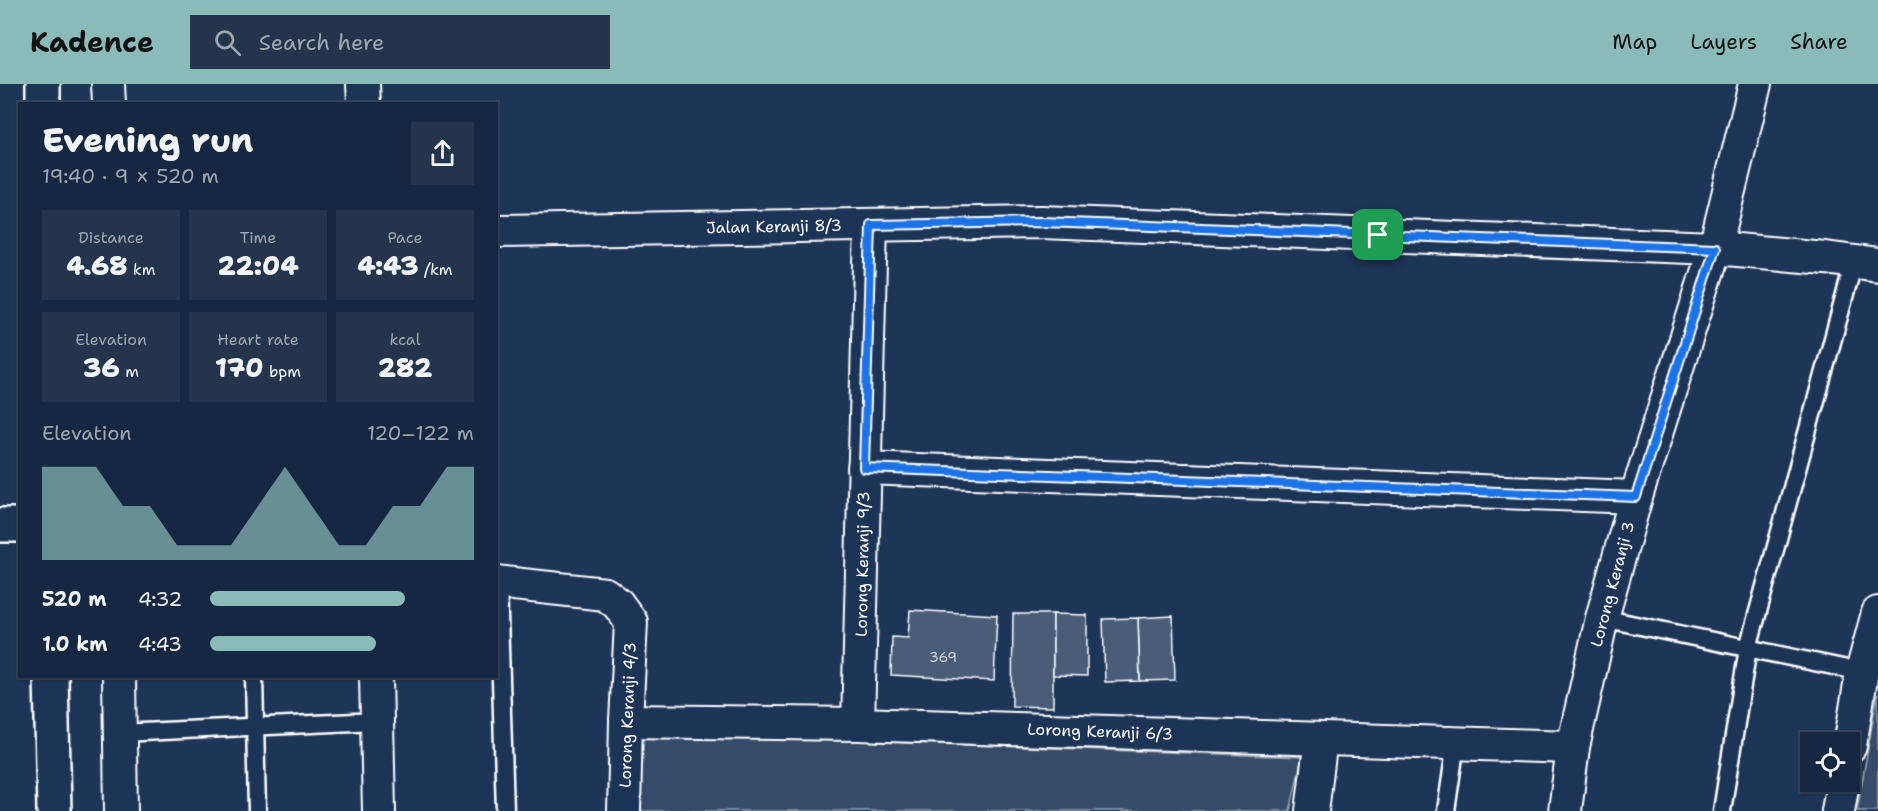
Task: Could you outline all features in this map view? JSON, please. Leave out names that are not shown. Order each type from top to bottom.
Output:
[{"type":"street","points":[[43,84],[43,102]]},
{"type":"street","points":[[108,84],[109,102]]},
{"type":"street","points":[[363,84],[364,102]]},
{"type":"street","name":"Lorong Keranji 3","points":[[1565,811],[1574,747],[1602,618],[1636,497],[1715,248],[1755,84]]},
{"type":"street","name":"Jalan Keranji 8/3","points":[[498,231],[1041,222],[1715,248],[1866,264]]},
{"type":"street","name":"Lorong Keranji 9/3","points":[[858,724],[871,225]]},
{"type":"street","points":[[864,468],[1636,497]]},
{"type":"street","points":[[0,525],[18,525]]},
{"type":"street","name":"Lorong Keranji 4/3","points":[[498,582],[605,594],[618,604],[631,622],[624,811]]},
{"type":"street","points":[[1852,732],[1862,672],[1878,613]]},
{"type":"street","points":[[51,678],[54,811]]},
{"type":"street","points":[[119,678],[121,811]]},
{"type":"street","points":[[376,678],[379,811]]},
{"type":"street","name":"Lorong Keranji 6/3","points":[[626,721],[858,724],[1574,747]]},
{"type":"street","points":[[1312,811],[1322,739]]},
{"type":"street","points":[[1838,811],[1841,792]]},
{"type":"lane","points":[[1722,811],[1748,648],[1866,264]]},
{"type":"lane","points":[[498,615],[504,811]]},
{"type":"lane","points":[[1602,618],[1862,672]]},
{"type":"lane","points":[[254,678],[257,811]]},
{"type":"lane","points":[[120,733],[377,721]]},
{"type":"lane","points":[[1446,811],[1456,743]]},
{"type":"shaded area","points":[[1878,694],[1878,811],[1857,811],[1877,697]]},
{"type":"shaded area","points":[[633,733],[1302,757],[1290,811],[633,811]]},
{"type":"building","points":[[910,610],[997,615],[994,681],[891,675],[892,637],[908,638]]},
{"type":"building","points":[[1013,614],[1053,614],[1053,707],[1012,706]]},
{"type":"building","points":[[1053,614],[1087,615],[1087,676],[1053,675]]},
{"type":"building","points":[[1173,616],[1175,680],[1140,681],[1138,618]]},
{"type":"building","points":[[1138,618],[1140,681],[1105,682],[1103,619]]},
{"type":"route","points":[[1041,222],[1378,235],[1715,248],[1636,497],[864,468],[871,225],[1041,222]]}]
